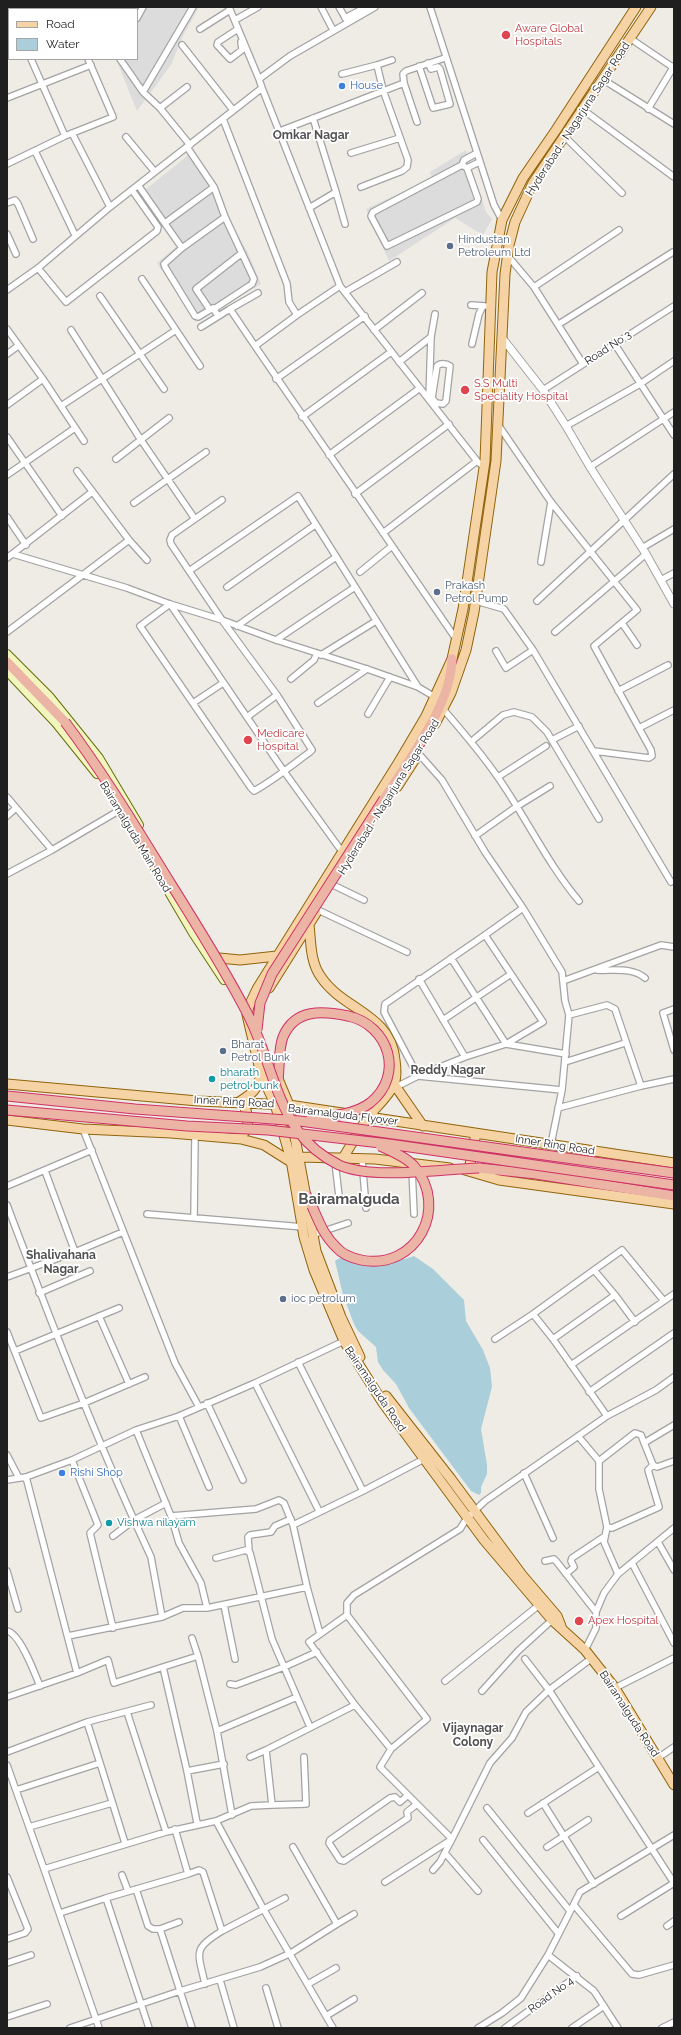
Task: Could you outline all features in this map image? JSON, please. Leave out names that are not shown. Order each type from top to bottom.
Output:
[{"type":"highway","points":[[258,1033],[257,1017],[260,1003],[272,974],[384,799],[435,714],[448,686],[452,673],[452,659]]},
{"type":"highway","points":[[7,662],[65,722],[92,758],[122,804],[236,990],[258,1033],[282,1101],[298,1131],[324,1156],[340,1165],[356,1170],[375,1172],[459,1168],[496,1169],[674,1196]]},
{"type":"highway","points":[[278,1080],[279,1056],[283,1036],[293,1023],[312,1012],[326,1012],[364,1021],[377,1031],[381,1038],[389,1061],[388,1078],[385,1085],[374,1099],[359,1109],[300,1121]]},
{"type":"highway","name":"Bairamalguda Flyover","points":[[7,1096],[135,1109],[300,1121],[674,1173]]},
{"type":"highway","points":[[7,1110],[187,1126],[268,1130],[372,1142],[674,1185]]},
{"type":"highway","points":[[306,1195],[327,1237],[338,1249],[352,1258],[368,1261],[385,1260],[400,1254],[414,1245],[424,1231],[429,1215],[429,1198],[424,1182],[414,1165],[397,1154],[372,1142]]},
{"type":"main road","name":"Hyderabad - Nagarjuna Sagar Road","points":[[248,1010],[277,956],[343,853],[408,747],[435,697],[452,659],[462,609],[488,407],[487,306],[502,220],[523,178],[636,7]]},
{"type":"main road","name":"Hyderabad - Nagarjuna Sagar Road","points":[[259,1018],[267,991],[444,710],[466,650],[476,601],[496,461],[503,339],[503,305],[507,255],[520,209],[533,183],[652,7]]},
{"type":"main road","points":[[7,654],[68,718],[99,758],[119,788],[160,862],[219,958],[248,1010],[259,1018],[278,1080],[289,1105]]},
{"type":"main road","name":"Bairamalguda Main Road","points":[[7,671],[56,723],[111,794],[193,933],[248,1010]]},
{"type":"main road","points":[[111,794],[119,788]]},
{"type":"main road","points":[[309,924],[313,958],[320,976],[334,991],[380,1024],[390,1038],[394,1054],[396,1071],[395,1085],[368,1117],[339,1158]]},
{"type":"main road","points":[[219,958],[240,960],[277,956]]},
{"type":"main road","name":"Bairamalguda Road","points":[[248,1010],[261,1074],[275,1104],[291,1162],[303,1227],[314,1270],[367,1370],[447,1482],[467,1518],[484,1540],[552,1620],[592,1658],[615,1688],[674,1785]]},
{"type":"main road","points":[[238,1139],[246,1132],[248,1126],[247,1112],[241,1102],[253,1094],[258,1086],[261,1074]]},
{"type":"main road","name":"Inner Ring Road","points":[[7,1084],[198,1101],[289,1105],[674,1163]]},
{"type":"main road","points":[[395,1085],[422,1126]]},
{"type":"main road","name":"Bairamalguda Road","points":[[289,1105],[300,1157],[312,1235],[328,1296],[344,1341],[383,1403],[424,1459],[474,1511],[522,1575],[556,1616],[562,1629]]},
{"type":"main road","points":[[7,1120],[84,1129],[195,1135],[238,1139],[264,1145],[291,1162]]},
{"type":"main road","points":[[469,1170],[476,1133]]},
{"type":"main road","points":[[300,1157],[412,1162],[469,1170],[499,1180],[674,1204]]},
{"type":"street","points":[[138,16],[143,7]]},
{"type":"street","points":[[143,92],[194,7]]},
{"type":"street","points":[[235,20],[258,7]]},
{"type":"street","points":[[320,7],[333,30]]},
{"type":"street","points":[[339,7],[346,20]]},
{"type":"street","points":[[259,79],[290,56],[333,30],[366,7]]},
{"type":"street","points":[[346,20],[375,7]]},
{"type":"street","points":[[430,7],[479,162],[494,205],[502,220]]},
{"type":"street","points":[[200,29],[230,9],[340,286],[480,464],[383,533]]},
{"type":"street","points":[[238,29],[218,42],[217,45],[230,59],[242,50],[240,43],[243,41]]},
{"type":"street","points":[[631,39],[674,67],[648,109]]},
{"type":"street","points":[[182,45],[233,110]]},
{"type":"street","points":[[417,122],[402,77],[405,72],[445,58]]},
{"type":"street","points":[[31,60],[65,136]]},
{"type":"street","points":[[7,164],[65,136],[113,117],[88,60]]},
{"type":"street","points":[[121,60],[143,92],[160,108],[188,146],[214,187],[225,217],[254,279],[254,282],[213,310],[198,317],[195,316],[164,264],[182,248],[225,217]]},
{"type":"street","points":[[342,74],[392,60]]},
{"type":"street","points":[[419,66],[433,108],[450,104],[440,69],[438,67],[430,69],[428,63]]},
{"type":"street","points":[[7,98],[91,65]]},
{"type":"street","points":[[361,187],[402,171],[407,167],[408,160],[383,90],[377,65]]},
{"type":"street","points":[[602,80],[674,124]]},
{"type":"street","points":[[280,132],[383,90],[404,83]]},
{"type":"street","points":[[160,108],[187,87]]},
{"type":"street","points":[[7,290],[38,268],[75,235],[262,88]]},
{"type":"street","points":[[582,109],[674,177]]},
{"type":"street","points":[[313,118],[345,224]]},
{"type":"street","points":[[223,120],[287,284],[289,302],[297,314]]},
{"type":"street","points":[[72,133],[110,207]]},
{"type":"street","points":[[564,136],[622,192]]},
{"type":"street","points":[[126,137],[155,172]]},
{"type":"street","points":[[351,153],[400,138]]},
{"type":"street","points":[[35,151],[75,235]]},
{"type":"street","points":[[477,153],[464,160],[464,166],[478,199],[477,202],[387,246],[371,216],[373,212],[464,166],[479,162]]},
{"type":"street","points":[[138,185],[182,248]]},
{"type":"street","points":[[165,223],[214,187]]},
{"type":"street","points":[[38,268],[66,302],[157,231],[158,227],[132,190]]},
{"type":"street","points":[[309,208],[336,192]]},
{"type":"street","points":[[7,203],[15,200],[18,204],[33,239]]},
{"type":"street","points":[[534,287],[619,230]]},
{"type":"street","points":[[7,234],[16,254]]},
{"type":"street","points":[[559,324],[673,252]]},
{"type":"street","points":[[218,316],[196,289],[242,253]]},
{"type":"street","points":[[507,255],[534,287],[559,324],[583,364]]},
{"type":"street","points":[[345,292],[397,262]]},
{"type":"street","points":[[142,279],[200,366]]},
{"type":"street","points":[[254,346],[297,314],[340,286]]},
{"type":"street","points":[[201,327],[258,293]]},
{"type":"street","points":[[374,330],[422,293]]},
{"type":"street","points":[[100,296],[164,389]]},
{"type":"street","points":[[471,305],[487,306]]},
{"type":"street","points":[[472,344],[479,314],[487,306]]},
{"type":"street","name":"Road No 3","points":[[543,390],[614,343],[674,306]]},
{"type":"street","points":[[230,309],[328,455],[456,639]]},
{"type":"street","points":[[435,314],[431,337],[431,393],[435,405]]},
{"type":"street","points":[[276,379],[365,316]]},
{"type":"street","points":[[7,330],[43,379],[84,440]]},
{"type":"street","points":[[71,330],[141,440],[195,519]]},
{"type":"street","points":[[61,406],[176,330]]},
{"type":"street","points":[[400,362],[431,337]]},
{"type":"street","points":[[503,339],[543,390],[644,551],[674,604]]},
{"type":"street","points":[[614,343],[674,435]]},
{"type":"street","points":[[7,354],[18,346]]},
{"type":"street","points":[[302,417],[391,352]]},
{"type":"street","points":[[566,426],[640,384],[674,361]]},
{"type":"street","points":[[429,399],[437,366],[439,364],[447,364],[450,366],[446,401],[443,404],[435,405]]},
{"type":"street","points":[[7,405],[43,379]]},
{"type":"street","points":[[328,455],[420,388]]},
{"type":"street","points":[[590,467],[674,412]]},
{"type":"street","points":[[116,459],[170,418]]},
{"type":"street","points":[[356,494],[449,424]]},
{"type":"street","points":[[499,426],[551,502],[613,582],[637,610],[594,646],[651,750],[652,756],[649,758],[594,751]]},
{"type":"street","points":[[7,475],[75,428]]},
{"type":"street","points":[[7,437],[62,516]]},
{"type":"street","points":[[134,503],[206,452]]},
{"type":"street","points":[[77,471],[129,540],[147,560]]},
{"type":"street","points":[[537,601],[674,474]]},
{"type":"street","points":[[7,558],[26,545],[92,492]]},
{"type":"street","points":[[189,571],[298,496],[418,687]]},
{"type":"street","points":[[170,604],[140,626],[251,788],[254,790],[310,752],[312,749],[277,695],[222,620],[170,540],[172,535],[222,500]]},
{"type":"street","points":[[541,562],[551,502]]},
{"type":"street","points":[[7,517],[26,545]]},
{"type":"street","points":[[227,587],[315,525]]},
{"type":"street","points":[[555,632],[613,582],[644,551],[674,528]]},
{"type":"street","points":[[7,632],[129,540]]},
{"type":"street","points":[[360,572],[392,546]]},
{"type":"street","points":[[13,554],[127,588],[276,640],[368,669],[418,687],[435,697]]},
{"type":"street","points":[[236,626],[336,557]]},
{"type":"street","points":[[661,580],[674,573]]},
{"type":"street","points":[[276,640],[355,587]]},
{"type":"street","points":[[476,601],[504,609],[533,650],[671,882]]},
{"type":"street","points":[[170,604],[283,770],[343,853]]},
{"type":"street","points":[[291,679],[319,654],[376,621]]},
{"type":"street","points":[[622,623],[637,645]]},
{"type":"street","points":[[496,651],[506,668],[533,650]]},
{"type":"street","points":[[618,691],[668,665]]},
{"type":"street","points":[[318,703],[368,669]]},
{"type":"street","points":[[368,714],[390,677]]},
{"type":"street","points":[[193,703],[223,683]]},
{"type":"street","points":[[247,717],[277,695]]},
{"type":"street","points":[[444,710],[472,742],[498,777],[561,880],[579,901]]},
{"type":"street","points":[[639,728],[674,710]]},
{"type":"street","points":[[472,742],[503,715],[514,712],[532,717],[547,732],[599,819]]},
{"type":"street","points":[[552,740],[579,726]]},
{"type":"street","points":[[498,777],[546,746]]},
{"type":"street","points":[[418,753],[442,780],[475,836],[523,908],[562,972],[565,1001],[569,1015],[562,1090],[551,1144]]},
{"type":"street","points":[[475,836],[516,807],[550,786]]},
{"type":"street","points":[[7,797],[52,850]]},
{"type":"street","points":[[7,816],[16,808]]},
{"type":"street","points":[[7,874],[52,850],[120,810]]},
{"type":"street","points":[[333,884],[364,900]]},
{"type":"street","points":[[418,1076],[384,1012],[385,1004],[523,908]]},
{"type":"street","points":[[318,910],[407,952]]},
{"type":"street","points":[[395,1085],[465,1057],[506,1044],[544,1022],[485,935]]},
{"type":"street","points":[[563,981],[661,945],[674,948]]},
{"type":"street","points":[[451,958],[506,1044],[566,1054]]},
{"type":"street","points":[[593,970],[629,970],[639,973],[645,978]]},
{"type":"street","points":[[443,1020],[511,974]]},
{"type":"street","points":[[419,979],[465,1057]]},
{"type":"street","points":[[569,1015],[610,1006],[616,1012],[625,1043],[641,1086]]},
{"type":"street","points":[[674,1009],[663,1013],[674,1050]]},
{"type":"street","points":[[565,1062],[625,1043]]},
{"type":"street","points":[[418,1076],[562,1090]]},
{"type":"street","points":[[558,1108],[641,1086],[674,1079]]},
{"type":"street","points":[[84,1129],[175,1363],[199,1407]]},
{"type":"street","points":[[194,1218],[195,1135]]},
{"type":"street","points":[[7,1186],[46,1171],[92,1150]]},
{"type":"street","points":[[339,1158],[339,1196]]},
{"type":"street","points":[[362,1159],[366,1208]]},
{"type":"street","points":[[412,1162],[414,1214]]},
{"type":"street","points":[[46,1171],[75,1252]]},
{"type":"street","points":[[7,1205],[39,1293],[100,1445],[151,1557],[162,1617]]},
{"type":"street","points":[[147,1214],[303,1227]]},
{"type":"street","points":[[312,1235],[348,1223]]},
{"type":"street","points":[[7,1277],[75,1252],[123,1232]]},
{"type":"street","points":[[495,1339],[533,1314],[622,1250],[664,1301]]},
{"type":"street","points":[[594,1270],[635,1322]]},
{"type":"street","points":[[39,1293],[90,1272]]},
{"type":"street","points":[[571,1365],[674,1294]]},
{"type":"street","points":[[553,1339],[615,1295]]},
{"type":"street","points":[[15,1351],[119,1308]]},
{"type":"street","points":[[533,1314],[553,1339],[607,1416]]},
{"type":"street","points":[[99,1316],[129,1384]]},
{"type":"street","points":[[7,1332],[41,1418],[84,1404],[145,1377]]},
{"type":"street","points":[[590,1392],[674,1333]]},
{"type":"street","points":[[7,1480],[26,1477],[72,1460],[100,1445],[136,1430],[179,1416],[255,1383],[344,1341]]},
{"type":"street","points":[[298,1362],[363,1491]]},
{"type":"street","points":[[452,1839],[380,1767],[391,1749],[427,1719],[347,1615],[347,1603],[354,1595],[460,1529],[467,1518],[474,1511],[524,1472],[607,1416],[656,1390],[674,1377]]},
{"type":"street","points":[[255,1383],[319,1511]]},
{"type":"street","points":[[207,1403],[243,1480]]},
{"type":"street","points":[[179,1416],[209,1487]]},
{"type":"street","points":[[644,1442],[674,1425]]},
{"type":"street","points":[[136,1430],[171,1516],[179,1543],[201,1583],[207,1608]]},
{"type":"street","points":[[599,1461],[635,1433],[641,1435],[653,1465]]},
{"type":"street","points":[[578,1436],[599,1461],[599,1489],[606,1527],[604,1542],[618,1574]]},
{"type":"street","points":[[7,1456],[19,1478]]},
{"type":"street","points":[[310,1727],[272,1639],[249,1551],[248,1537],[250,1535],[271,1532],[275,1526],[292,1522],[319,1511],[363,1491],[424,1459]]},
{"type":"street","points":[[72,1460],[98,1526],[90,1533],[113,1628]]},
{"type":"street","points":[[653,1465],[657,1467],[674,1461]]},
{"type":"street","points":[[606,1527],[612,1528],[659,1507],[648,1470],[653,1465]]},
{"type":"street","points":[[524,1472],[553,1538]]},
{"type":"street","points":[[26,1477],[78,1673]]},
{"type":"street","points":[[171,1516],[256,1509],[279,1500],[284,1503],[292,1522],[307,1587],[320,1634]]},
{"type":"street","points":[[113,1536],[134,1520],[166,1503]]},
{"type":"street","points":[[584,1650],[596,1628],[596,1612],[604,1593],[618,1574],[674,1528]]},
{"type":"street","points":[[566,1574],[574,1567],[571,1561],[572,1558],[605,1536]]},
{"type":"street","points":[[658,1542],[674,1570]]},
{"type":"street","points":[[216,1558],[249,1551]]},
{"type":"street","points":[[545,1562],[554,1559],[596,1612]]},
{"type":"street","points":[[632,1563],[674,1643]]},
{"type":"street","points":[[7,1571],[18,1609]]},
{"type":"street","points":[[68,1636],[162,1617],[183,1608],[207,1608],[307,1587]]},
{"type":"street","points":[[445,1681],[539,1604]]},
{"type":"street","points":[[224,1605],[235,1659]]},
{"type":"street","points":[[347,1615],[309,1642],[355,1705],[391,1749]]},
{"type":"street","points":[[482,1691],[518,1651],[552,1620]]},
{"type":"street","points":[[7,1631],[11,1632],[31,1663],[40,1686]]},
{"type":"street","points":[[192,1638],[217,1731],[232,1815]]},
{"type":"street","points":[[230,1684],[236,1685],[284,1667],[317,1652]]},
{"type":"street","points":[[7,1697],[78,1673],[108,1660],[114,1683],[198,1656]]},
{"type":"street","points":[[433,1870],[445,1853],[490,1763],[512,1738],[526,1712],[549,1690],[592,1658]]},
{"type":"street","points":[[615,1688],[674,1658]]},
{"type":"street","points":[[525,1659],[549,1690],[653,1848],[674,1883],[621,1916]]},
{"type":"street","points":[[163,1667],[187,1771],[197,1824]]},
{"type":"street","points":[[217,1731],[297,1697]]},
{"type":"street","points":[[7,1752],[87,1722],[151,1705]]},
{"type":"street","points":[[250,1757],[355,1705]]},
{"type":"street","points":[[127,1712],[166,1832]]},
{"type":"street","points":[[87,1722],[125,1844]]},
{"type":"street","points":[[658,1758],[674,1747]]},
{"type":"street","points":[[266,1750],[272,1805]]},
{"type":"street","points":[[44,1870],[176,1829],[216,1821],[250,1806],[306,1804],[304,1757]]},
{"type":"street","points":[[16,1790],[100,1763]]},
{"type":"street","points":[[187,1771],[224,1764]]},
{"type":"street","points":[[7,1765],[99,2028]]},
{"type":"street","points":[[528,1812],[599,1767]]},
{"type":"street","points":[[408,1795],[400,1802],[395,1797],[390,1798],[330,1840],[329,1843],[340,1860],[344,1861],[408,1818],[407,1812],[417,1804]]},
{"type":"street","points":[[29,1827],[112,1803]]},
{"type":"street","points":[[543,1803],[594,1884]]},
{"type":"street","points":[[487,1808],[570,1911]]},
{"type":"street","points":[[547,1847],[588,1820]]},
{"type":"street","points":[[216,1821],[264,1910],[291,1953],[333,2028]]},
{"type":"street","points":[[176,1829],[188,1874]]},
{"type":"street","points":[[478,2028],[502,2013],[520,1998],[548,1955],[558,1932],[580,1892],[674,1835]]},
{"type":"street","points":[[385,1882],[452,1839]]},
{"type":"street","points":[[483,1840],[558,1932]]},
{"type":"street","points":[[293,1846],[337,1924]]},
{"type":"street","points":[[445,1853],[478,1891]]},
{"type":"street","points":[[60,1913],[199,1870],[203,1872],[222,1931]]},
{"type":"street","points":[[122,1875],[128,1892]]},
{"type":"street","points":[[7,1877],[28,1929],[25,1933],[7,1939]]},
{"type":"street","points":[[136,1889],[148,1926],[153,1929],[179,1922]]},
{"type":"street","points":[[106,1898],[149,2028]]},
{"type":"street","points":[[205,1984],[198,1953],[201,1946],[222,1931],[285,1898]]},
{"type":"street","points":[[574,1905],[632,1974],[639,1975],[674,1965]]},
{"type":"street","points":[[70,2028],[180,1991],[260,1967],[291,1953],[354,1914]]},
{"type":"street","points":[[667,1926],[674,1921]]},
{"type":"street","points":[[160,1928],[192,2028]]},
{"type":"street","points":[[7,1963],[31,1955]]},
{"type":"street","points":[[548,1955],[577,1976],[594,1991],[618,2028]]},
{"type":"street","points":[[308,1984],[336,1968]]},
{"type":"street","name":"Road No 4","points":[[505,2028],[577,1976]]},
{"type":"street","points":[[220,1980],[234,2028]]},
{"type":"street","points":[[266,1988],[278,2028]]},
{"type":"street","points":[[326,2016],[354,1999]]},
{"type":"street","points":[[7,2017],[47,2004]]},
{"type":"street","points":[[572,2028],[604,2006]]},
{"type":"street","points":[[662,2028],[671,2025]]},
{"type":"shaded area","points":[[199,7],[183,36],[171,65],[137,111],[116,60],[138,60],[138,8],[94,8]]},
{"type":"shaded area","points":[[466,150],[486,212],[492,219],[483,235],[455,218],[389,261],[366,209],[432,178],[430,172]]},
{"type":"shaded area","points":[[192,152],[217,186],[228,218],[248,253],[261,284],[195,322],[157,263],[177,246],[139,195]]},
{"type":"water","points":[[356,1256],[402,1259],[414,1256],[433,1269],[464,1300],[466,1321],[483,1350],[490,1368],[492,1387],[481,1429],[487,1474],[479,1495],[471,1491],[409,1408],[396,1384],[378,1362],[376,1347],[358,1331],[343,1295],[335,1261],[339,1258]]},
{"type":"place","name":"Aware Global Hospitals","points":[[506,35]]},
{"type":"place","name":"House","points":[[342,86]]},
{"type":"place","name":"Hindustan Petroleum Ltd","points":[[450,246]]},
{"type":"place","name":"S.S Multi Speciality Hospital","points":[[465,390]]},
{"type":"place","name":"Prakash Petrol Pump","points":[[437,592]]},
{"type":"place","name":"Medicare Hospital","points":[[248,740]]},
{"type":"place","name":"Bharat Petrol Bunk","points":[[223,1051]]},
{"type":"place","name":"bharath petrol bunk","points":[[212,1079]]},
{"type":"place","name":"ioc petrolum","points":[[283,1299]]},
{"type":"place","name":"Rishi Shop","points":[[62,1473]]},
{"type":"place","name":"Vishwa nilayam","points":[[109,1523]]},
{"type":"place","name":"Apex Hospital","points":[[579,1621]]},
{"type":"district","name":"Omkar Nagar","points":[[311,135]]},
{"type":"district","name":"Reddy Nagar","points":[[448,1070]]},
{"type":"district","name":"Bairamalguda","points":[[349,1199]]},
{"type":"district","name":"Shalivahana Nagar","points":[[61,1262]]},
{"type":"district","name":"Vijaynagar Colony","points":[[473,1735]]}]
